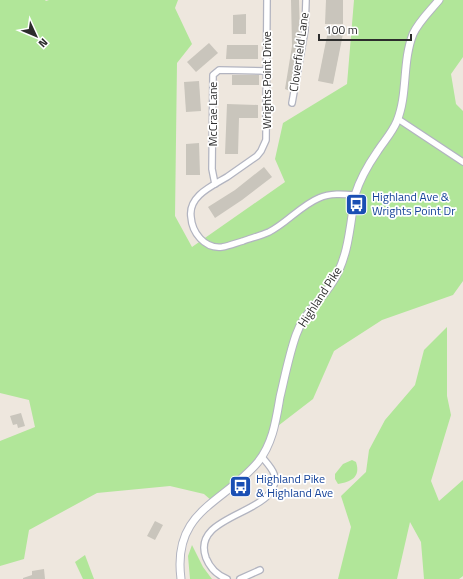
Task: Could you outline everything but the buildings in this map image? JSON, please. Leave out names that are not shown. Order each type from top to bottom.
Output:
[{"type":"street","name":"Wrights Point Drive","points":[[267,0],[266,140],[262,151],[257,156],[205,190],[197,198],[190,212],[193,228],[204,242],[223,247],[269,232],[310,202],[320,197],[337,194],[355,195]]},
{"type":"street","name":"Cloverfield Lane","points":[[292,103],[305,30],[306,0]]},
{"type":"street","name":"Highland Pike","points":[[181,579],[179,566],[180,550],[185,534],[212,501],[245,475],[262,457],[269,444],[275,426],[290,357],[299,327],[307,314],[332,283],[343,260],[348,242],[355,195],[364,172],[394,129],[398,119],[404,89],[408,53],[414,33],[422,20],[439,0]]},
{"type":"street","name":"McCrae Lane","points":[[215,184],[212,169],[213,75],[219,70],[267,71]]},
{"type":"street","points":[[398,119],[463,162]]},
{"type":"street","points":[[227,579],[221,577],[211,567],[204,553],[204,546],[207,538],[216,527],[257,505],[270,494],[274,486],[274,476],[262,457]]},
{"type":"street","points":[[240,579],[260,570]]},
{"type":"green space","points":[[0,0],[178,0],[175,8],[192,44],[177,63],[175,216],[192,247],[285,182],[275,159],[283,123],[347,84],[354,0],[463,0],[463,57],[451,74],[456,104],[463,111],[463,281],[453,295],[382,320],[334,351],[313,399],[274,429],[262,457],[212,501],[204,494],[170,486],[97,493],[29,530],[24,559],[0,566],[0,441],[35,427],[29,400],[0,393]]},
{"type":"green space","points":[[447,327],[447,396],[451,415],[431,481],[439,501],[463,480],[463,576],[459,579],[424,579],[421,542],[410,522],[397,579],[338,579],[351,527],[341,496],[366,472],[369,450],[385,420],[415,385],[424,350]]},
{"type":"green space","points":[[352,460],[356,462],[356,475],[347,482],[338,484],[335,479],[335,474],[343,464]]},
{"type":"green space","points":[[192,545],[203,567],[212,579],[190,579],[188,556]]},
{"type":"green space","points":[[85,555],[94,579],[83,579],[75,562]]},
{"type":"place","name":"Highland Ave & Wrights Point Dr","points":[[357,204]]},
{"type":"place","name":"Highland Pike & Highland Ave","points":[[240,486]]}]
